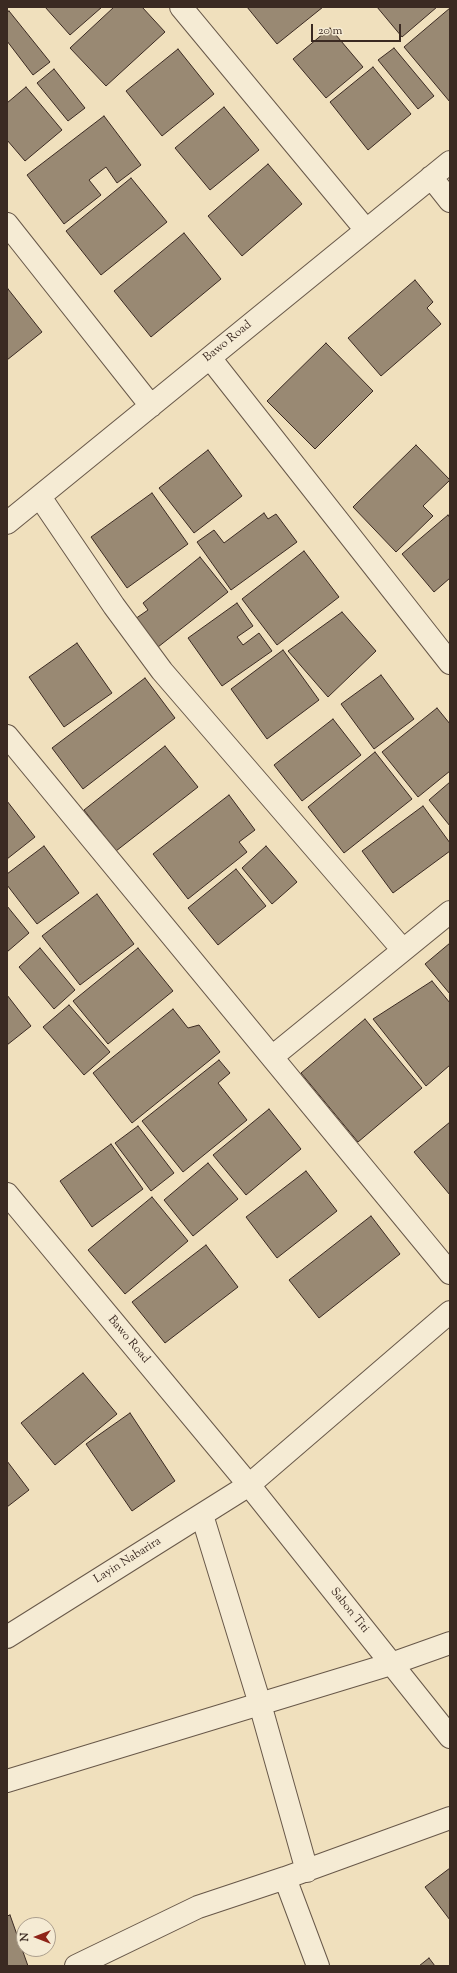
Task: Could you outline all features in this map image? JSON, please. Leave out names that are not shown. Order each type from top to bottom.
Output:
[{"type":"street","points":[[181,7],[366,230]]},
{"type":"street","name":"Bawo Road","points":[[7,524],[450,162]]},
{"type":"street","points":[[431,177],[450,201]]},
{"type":"street","points":[[7,224],[151,406]]},
{"type":"street","points":[[210,358],[450,662]]},
{"type":"street","points":[[40,497],[114,606],[162,671],[403,950]]},
{"type":"street","points":[[7,736],[450,1273]]},
{"type":"street","points":[[272,1057],[450,912]]},
{"type":"street","name":"Bawo Road","points":[[7,1194],[249,1485]]},
{"type":"street","name":"Layin Nabarira","points":[[7,1637],[249,1485],[450,1312]]},
{"type":"street","name":"Sabon Titi","points":[[249,1485],[450,1737]]},
{"type":"street","points":[[202,1515],[260,1704],[307,1871]]},
{"type":"street","points":[[7,1781],[391,1664],[450,1643]]},
{"type":"street","points":[[76,1966],[198,1907],[307,1871],[450,1818]]},
{"type":"street","points":[[285,1878],[318,1966]]},
{"type":"building","points":[[45,7],[102,7],[70,35]]},
{"type":"building","points":[[114,7],[142,7],[165,32],[106,86],[70,48]]},
{"type":"building","points":[[247,7],[323,7],[277,44]]},
{"type":"building","points":[[377,7],[437,7],[402,37]]},
{"type":"building","points":[[450,8],[450,102],[404,47]]},
{"type":"building","points":[[9,11],[50,62],[33,75],[7,41],[7,12]]},
{"type":"building","points":[[330,28],[363,67],[326,98],[293,59]]},
{"type":"building","points":[[394,48],[434,96],[418,109],[378,60]]},
{"type":"building","points":[[178,49],[214,94],[162,136],[126,91]]},
{"type":"building","points":[[373,67],[411,114],[368,150],[330,102]]},
{"type":"building","points":[[54,69],[85,108],[68,121],[37,83]]},
{"type":"building","points":[[26,87],[62,130],[25,161],[7,140],[7,103]]},
{"type":"building","points":[[224,107],[259,150],[210,190],[175,148]]},
{"type":"building","points":[[104,116],[141,165],[117,183],[106,167],[89,180],[101,195],[64,224],[27,175]]},
{"type":"building","points":[[268,164],[302,204],[242,256],[208,216]]},
{"type":"building","points":[[131,178],[167,222],[101,275],[66,231]]},
{"type":"building","points":[[184,233],[221,279],[151,337],[114,291]]},
{"type":"building","points":[[415,280],[433,302],[427,308],[441,324],[381,376],[348,338]]},
{"type":"building","points":[[8,289],[42,332],[7,360],[7,290]]},
{"type":"building","points":[[326,343],[373,391],[315,449],[267,401]]},
{"type":"building","points":[[416,445],[450,480],[423,506],[433,516],[396,552],[353,507]]},
{"type":"building","points":[[208,450],[242,496],[194,533],[159,488]]},
{"type":"building","points":[[152,493],[188,544],[127,588],[91,537]]},
{"type":"building","points":[[264,513],[268,519],[276,514],[297,542],[231,590],[197,542],[214,530],[224,543]]},
{"type":"building","points":[[448,515],[450,518],[450,578],[434,592],[402,554]]},
{"type":"building","points":[[304,551],[339,597],[277,645],[242,599]]},
{"type":"building","points":[[200,557],[228,592],[158,647],[135,619],[148,610],[143,603]]},
{"type":"building","points":[[237,603],[253,626],[237,637],[243,645],[259,633],[272,651],[222,686],[188,638]]},
{"type":"building","points":[[342,612],[376,651],[328,697],[288,651]]},
{"type":"building","points":[[77,643],[112,693],[64,727],[29,677]]},
{"type":"building","points":[[283,650],[319,700],[267,739],[231,689]]},
{"type":"building","points":[[381,675],[414,719],[374,749],[341,704]]},
{"type":"building","points":[[145,678],[175,718],[83,789],[52,748]]},
{"type":"building","points":[[437,708],[450,724],[450,771],[418,797],[382,752]]},
{"type":"building","points":[[333,719],[361,755],[302,801],[274,765]]},
{"type":"building","points":[[165,746],[198,787],[116,851],[84,810]]},
{"type":"building","points":[[375,752],[412,799],[344,853],[308,807]]},
{"type":"building","points":[[450,782],[450,826],[429,800]]},
{"type":"building","points":[[229,795],[255,830],[239,842],[247,852],[188,899],[153,854]]},
{"type":"building","points":[[7,801],[35,837],[7,859]]},
{"type":"building","points":[[423,806],[450,843],[450,851],[393,893],[362,851]]},
{"type":"building","points":[[44,846],[79,893],[37,924],[7,885],[7,874]]},
{"type":"building","points":[[266,846],[297,882],[272,904],[242,868]]},
{"type":"building","points":[[236,869],[266,906],[218,945],[188,908]]},
{"type":"building","points":[[97,894],[134,944],[80,985],[42,936]]},
{"type":"building","points":[[7,906],[29,933],[7,952]]},
{"type":"building","points":[[450,943],[450,994],[425,964]]},
{"type":"building","points":[[40,948],[75,990],[54,1009],[19,967]]},
{"type":"building","points":[[138,948],[173,991],[108,1044],[73,1001]]},
{"type":"building","points":[[432,981],[450,1003],[450,1065],[426,1086],[373,1019]]},
{"type":"building","points":[[7,995],[31,1026],[7,1045]]},
{"type":"building","points":[[69,1005],[110,1052],[84,1075],[43,1027]]},
{"type":"building","points":[[173,1009],[188,1028],[199,1025],[220,1052],[132,1123],[93,1073]]},
{"type":"building","points":[[365,1019],[422,1088],[358,1142],[301,1073]]},
{"type":"building","points":[[219,1060],[230,1073],[218,1083],[247,1120],[183,1172],[142,1121]]},
{"type":"building","points":[[269,1109],[301,1149],[246,1195],[213,1155]]},
{"type":"building","points":[[450,1122],[450,1195],[414,1152]]},
{"type":"building","points":[[138,1126],[174,1173],[151,1191],[115,1143]]},
{"type":"building","points":[[111,1144],[143,1189],[92,1227],[60,1181]]},
{"type":"building","points":[[208,1163],[238,1199],[193,1236],[164,1200]]},
{"type":"building","points":[[306,1171],[337,1211],[277,1258],[246,1217]]},
{"type":"building","points":[[152,1197],[188,1241],[125,1294],[88,1250]]},
{"type":"building","points":[[371,1216],[400,1254],[319,1318],[289,1280]]},
{"type":"building","points":[[206,1245],[238,1287],[165,1343],[132,1302]]},
{"type":"building","points":[[83,1373],[117,1414],[55,1465],[21,1423]]},
{"type":"building","points":[[130,1413],[175,1481],[132,1511],[86,1444]]},
{"type":"building","points":[[7,1461],[29,1490],[7,1507]]},
{"type":"building","points":[[450,1868],[450,1920],[425,1887]]},
{"type":"building","points":[[10,1915],[16,1932],[16,1957],[25,1957],[28,1966],[7,1966],[7,1916]]},
{"type":"building","points":[[429,1958],[435,1966],[419,1966]]}]
